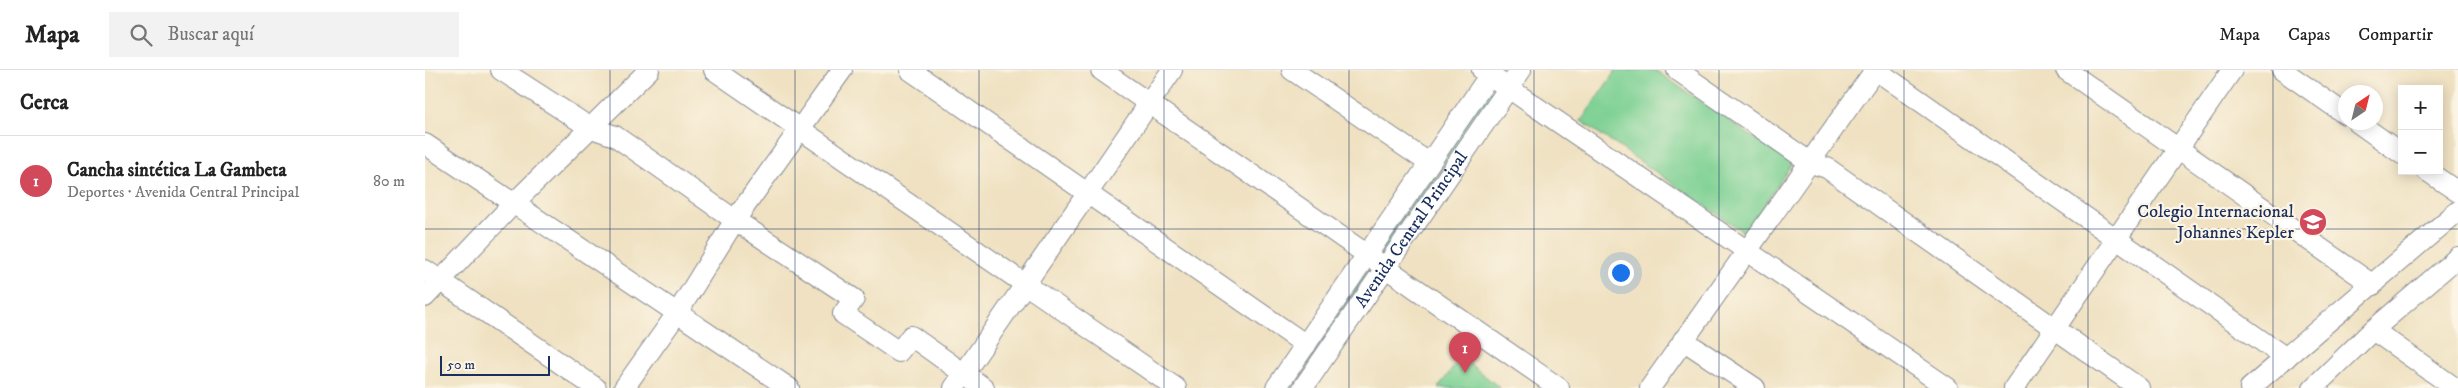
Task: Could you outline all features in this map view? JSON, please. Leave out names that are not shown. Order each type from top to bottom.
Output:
[{"type":"street","points":[[501,70],[589,127],[615,136],[735,220],[854,299],[843,314],[891,347],[899,352],[911,336],[958,381],[984,388]]},
{"type":"street","points":[[425,297],[513,204],[589,127],[649,70]]},
{"type":"street","points":[[714,70],[1176,388]]},
{"type":"street","points":[[624,388],[678,312],[735,220],[842,70]]},
{"type":"street","points":[[910,70],[1306,345]]},
{"type":"street","points":[[1101,70],[1559,388]]},
{"type":"street","points":[[958,381],[1172,70]]},
{"type":"street","points":[[1292,70],[1429,163]]},
{"type":"street","name":"Avenida Central Principal","points":[[1303,388],[1521,70]]},
{"type":"street","points":[[1677,70],[1811,163],[1827,168],[2139,388]]},
{"type":"street","points":[[1651,388],[1683,340],[1749,252],[1875,70],[2286,358]]},
{"type":"street","points":[[2066,70],[2373,285]]},
{"type":"street","points":[[2014,388],[2232,70]]},
{"type":"street","points":[[2283,70],[2338,109]]},
{"type":"street","points":[[1488,72],[1507,89],[1948,388]]},
{"type":"street","name":"Avenida Central Principal","points":[[1276,388],[1429,163],[1488,72]]},
{"type":"street","points":[[2368,130],[2398,151]]},
{"type":"street","points":[[425,144],[789,388]]},
{"type":"street","points":[[2433,175],[2458,192]]},
{"type":"street","points":[[2250,388],[2458,211]]},
{"type":"street","points":[[2313,388],[2373,330],[2458,257]]},
{"type":"street","points":[[425,270],[596,388]]},
{"type":"street","points":[[2373,330],[2455,388]]},
{"type":"street","points":[[1683,340],[1755,388]]},
{"type":"green space","points":[[1616,70],[1655,70],[1792,164],[1745,233],[1581,121]]},
{"type":"green space","points":[[1490,88],[1496,92],[1385,254],[1380,250]]},
{"type":"green space","points":[[1368,269],[1372,272],[1292,388],[1285,388]]},
{"type":"green space","points":[[1461,357],[1500,388],[1438,388]]},
{"type":"place","name":"Colegio Internacional Johannes Kepler","points":[[2313,222]]},
{"type":"place","name":"Cancha sintética La Gambeta","points":[[1465,373]]}]
